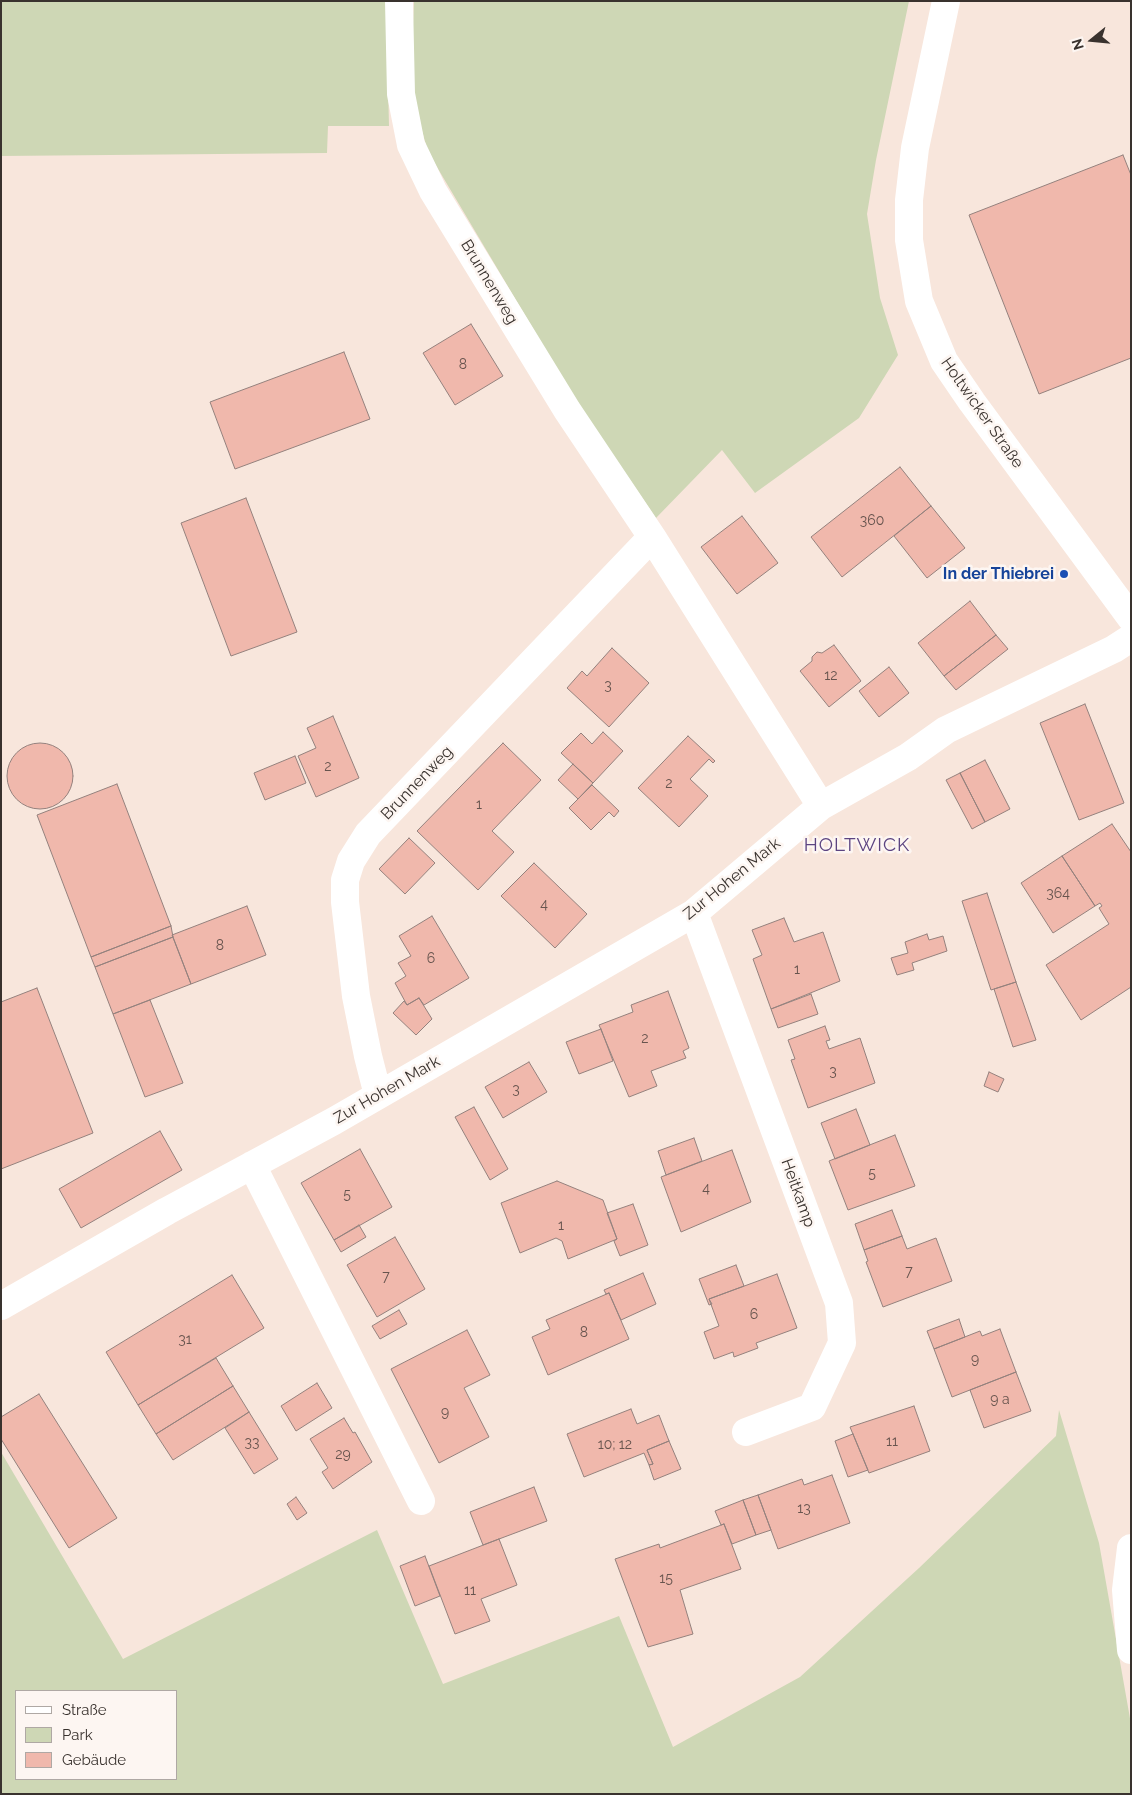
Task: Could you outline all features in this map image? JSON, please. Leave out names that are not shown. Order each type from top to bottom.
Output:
[{"type":"street","name":"Brunnenweg","points":[[399,1],[401,94],[411,145],[433,190],[567,410],[652,537],[821,806]]},
{"type":"street","name":"Holtwicker Straße","points":[[946,1],[915,148],[909,200],[909,240],[919,301],[928,327],[950,369],[1131,618]]},
{"type":"street","name":"Brunnenweg","points":[[378,1095],[368,1056],[355,987],[345,902],[345,880],[351,861],[368,834],[652,537]]},
{"type":"street","name":"Zur Hohen Mark","points":[[1,1306],[378,1095],[694,913],[821,806],[908,757],[946,730],[1114,649],[1131,638]]},
{"type":"street","name":"Heitkamp","points":[[694,913],[839,1302],[842,1344],[812,1407],[746,1432]]},
{"type":"street","points":[[252,1165],[421,1500]]},
{"type":"street","points":[[1131,1548],[1126,1590],[1131,1650]]},
{"type":"green space","points":[[1,1],[386,1],[389,126],[328,126],[327,153],[1,156]]},
{"type":"green space","points":[[414,1],[909,1],[876,160],[867,214],[880,298],[898,355],[859,418],[755,493],[722,450],[656,518],[576,401],[428,152],[416,110],[411,72]]},
{"type":"green space","points":[[1059,1410],[1099,1543],[1131,1724],[1131,1794],[1,1794],[1,1452],[123,1659],[377,1530],[443,1684],[619,1616],[673,1747],[800,1677],[919,1568],[1056,1436]]},
{"type":"building","points":[[1123,155],[1131,175],[1131,358],[1039,394],[969,215]]},
{"type":"building","points":[[471,324],[503,376],[455,405],[423,353]]},
{"type":"building","points":[[344,352],[370,419],[235,469],[210,402]]},
{"type":"building","points":[[900,467],[931,506],[842,577],[811,537]]},
{"type":"building","points":[[246,498],[297,632],[231,656],[181,523]]},
{"type":"building","points":[[931,506],[965,548],[927,578],[894,536]]},
{"type":"building","points":[[742,516],[778,563],[737,594],[701,547]]},
{"type":"building","points":[[970,601],[996,635],[944,676],[918,643]]},
{"type":"building","points":[[996,635],[1008,649],[956,690],[944,676]]},
{"type":"building","points":[[834,645],[861,681],[829,707],[800,671],[812,661],[812,657],[817,652],[822,653]]},
{"type":"building","points":[[612,648],[649,683],[609,727],[567,688],[582,671],[587,676]]},
{"type":"building","points":[[889,667],[909,693],[879,717],[859,691]]},
{"type":"building","points":[[1085,704],[1124,803],[1079,820],[1040,723]]},
{"type":"building","points":[[333,716],[359,778],[316,797],[298,756],[316,748],[307,728]]},
{"type":"building","points":[[603,732],[623,751],[593,783],[561,753],[581,733],[592,744]]},
{"type":"building","points":[[688,736],[715,761],[713,763],[709,759],[690,779],[708,796],[679,827],[638,788]]},
{"type":"building","points":[[40,743],[53,745],[68,758],[71,763],[73,776],[71,789],[58,804],[53,807],[40,809],[27,807],[12,794],[9,789],[7,776],[9,763],[22,748],[27,745]]},
{"type":"building","points":[[503,743],[541,780],[492,831],[514,852],[478,890],[417,831]]},
{"type":"building","points":[[295,756],[306,783],[265,800],[254,773]]},
{"type":"building","points":[[985,760],[1010,809],[985,822],[960,773]]},
{"type":"building","points":[[573,764],[593,783],[578,799],[558,780]]},
{"type":"building","points":[[960,773],[985,822],[972,829],[946,780]]},
{"type":"building","points":[[117,784],[171,926],[91,957],[37,815]]},
{"type":"building","points":[[592,785],[619,811],[614,817],[609,812],[591,830],[569,808]]},
{"type":"building","points":[[1112,824],[1131,852],[1131,987],[1081,1020],[1046,965],[1109,924],[1099,908],[1102,906],[1100,903],[1095,906],[1062,856]]},
{"type":"building","points":[[409,838],[435,863],[405,894],[379,869]]},
{"type":"building","points":[[1062,856],[1095,906],[1053,933],[1021,883]]},
{"type":"building","points":[[534,863],[587,914],[555,948],[501,896]]},
{"type":"building","points":[[987,893],[1016,982],[991,990],[962,901]]},
{"type":"building","points":[[247,906],[266,955],[191,984],[172,935]]},
{"type":"building","points":[[432,916],[469,978],[424,1005],[419,998],[407,1005],[395,983],[406,976],[398,963],[411,956],[399,936]]},
{"type":"building","points":[[784,918],[794,942],[823,932],[840,981],[771,1009],[753,959],[762,955],[752,930]]},
{"type":"building","points":[[171,926],[173,937],[95,967],[91,957]]},
{"type":"building","points":[[927,934],[929,940],[943,936],[947,951],[912,963],[914,970],[897,975],[891,958],[908,953],[905,942]]},
{"type":"building","points":[[173,937],[191,984],[113,1014],[95,967]]},
{"type":"building","points":[[1016,982],[1036,1040],[1013,1047],[994,989]]},
{"type":"building","points":[[37,988],[93,1133],[1,1169],[1,1002]]},
{"type":"building","points":[[668,991],[689,1048],[683,1051],[686,1058],[651,1071],[657,1086],[629,1097],[599,1025],[633,1012],[631,1005]]},
{"type":"building","points":[[811,994],[818,1014],[778,1028],[771,1009]]},
{"type":"building","points":[[419,998],[432,1019],[416,1035],[393,1013],[404,1001],[407,1005]]},
{"type":"building","points":[[150,1000],[183,1083],[145,1097],[113,1014]]},
{"type":"building","points":[[825,1026],[830,1040],[826,1041],[829,1049],[860,1038],[875,1083],[808,1108],[791,1060],[795,1059],[788,1040]]},
{"type":"building","points":[[601,1029],[613,1061],[579,1074],[566,1042]]},
{"type":"building","points":[[529,1062],[547,1092],[503,1118],[485,1087]]},
{"type":"building","points":[[989,1072],[1004,1079],[998,1092],[984,1086]]},
{"type":"building","points":[[474,1107],[508,1169],[490,1180],[455,1117]]},
{"type":"building","points":[[856,1109],[870,1145],[835,1159],[821,1123]]},
{"type":"building","points":[[160,1131],[182,1170],[81,1228],[59,1189]]},
{"type":"building","points":[[895,1135],[915,1186],[848,1210],[829,1161]]},
{"type":"building","points":[[694,1138],[702,1161],[666,1175],[658,1151]]},
{"type":"building","points":[[360,1149],[392,1207],[334,1240],[301,1183]]},
{"type":"building","points":[[732,1150],[751,1202],[681,1232],[661,1177]]},
{"type":"building","points":[[557,1181],[603,1200],[617,1239],[568,1259],[562,1241],[556,1238],[520,1253],[501,1203]]},
{"type":"building","points":[[633,1204],[648,1245],[620,1256],[614,1241],[617,1239],[607,1213]]},
{"type":"building","points":[[892,1210],[902,1236],[864,1250],[855,1224]]},
{"type":"building","points":[[359,1225],[366,1237],[341,1252],[334,1240]]},
{"type":"building","points":[[902,1236],[907,1249],[936,1238],[952,1281],[883,1307],[866,1262],[868,1261],[864,1250]]},
{"type":"building","points":[[395,1237],[425,1289],[377,1317],[347,1265]]},
{"type":"building","points":[[736,1265],[744,1286],[709,1299],[712,1304],[709,1305],[699,1279]]},
{"type":"building","points":[[643,1273],[656,1304],[621,1320],[609,1293],[606,1294],[604,1290]]},
{"type":"building","points":[[777,1274],[797,1328],[756,1343],[758,1348],[734,1357],[733,1352],[714,1359],[704,1332],[719,1326],[709,1299]]},
{"type":"building","points":[[232,1275],[264,1328],[138,1405],[106,1352]]},
{"type":"building","points":[[609,1293],[629,1339],[548,1375],[532,1337],[550,1329],[546,1320]]},
{"type":"building","points":[[399,1310],[407,1324],[380,1339],[372,1326]]},
{"type":"building","points":[[959,1319],[965,1337],[934,1349],[927,1331]]},
{"type":"building","points":[[1000,1329],[1016,1372],[952,1397],[934,1349],[980,1331],[982,1336]]},
{"type":"building","points":[[467,1330],[490,1375],[464,1388],[489,1437],[439,1463],[391,1369]]},
{"type":"building","points":[[216,1358],[233,1386],[156,1434],[138,1405]]},
{"type":"building","points":[[1016,1372],[1031,1411],[984,1428],[970,1390]]},
{"type":"building","points":[[317,1383],[332,1408],[296,1431],[281,1406]]},
{"type":"building","points":[[233,1386],[249,1412],[173,1460],[156,1434]]},
{"type":"building","points":[[39,1394],[117,1518],[69,1548],[1,1439],[1,1417]]},
{"type":"building","points":[[914,1406],[930,1451],[869,1473],[850,1427]]},
{"type":"building","points":[[631,1409],[637,1424],[659,1415],[669,1441],[647,1450],[653,1464],[649,1465],[644,1453],[584,1477],[567,1434]]},
{"type":"building","points":[[249,1412],[278,1459],[254,1474],[225,1428]]},
{"type":"building","points":[[344,1418],[353,1433],[355,1432],[372,1462],[333,1489],[322,1472],[328,1468],[310,1439]]},
{"type":"building","points":[[853,1434],[868,1470],[848,1477],[835,1441]]},
{"type":"building","points":[[669,1441],[681,1469],[654,1480],[649,1465],[653,1464],[647,1450]]},
{"type":"building","points":[[832,1475],[850,1523],[778,1549],[758,1495],[802,1479],[804,1485]]},
{"type":"building","points":[[534,1487],[547,1521],[483,1545],[470,1512]]},
{"type":"building","points":[[758,1495],[771,1530],[756,1535],[743,1500]]},
{"type":"building","points":[[296,1497],[307,1513],[297,1520],[287,1504]]},
{"type":"building","points":[[743,1500],[756,1535],[732,1544],[724,1524],[721,1525],[715,1511]]},
{"type":"building","points":[[724,1524],[741,1569],[680,1590],[693,1634],[648,1647],[615,1559],[659,1544],[660,1548]]},
{"type":"building","points":[[499,1539],[517,1585],[481,1599],[490,1621],[455,1634],[429,1566]]},
{"type":"building","points":[[425,1556],[440,1596],[415,1606],[400,1566]]},
{"type":"place","name":"In der Thiebrei","points":[[1064,574]]},
{"type":"district","name":"HOLTWICK","points":[[857,845]]}]
